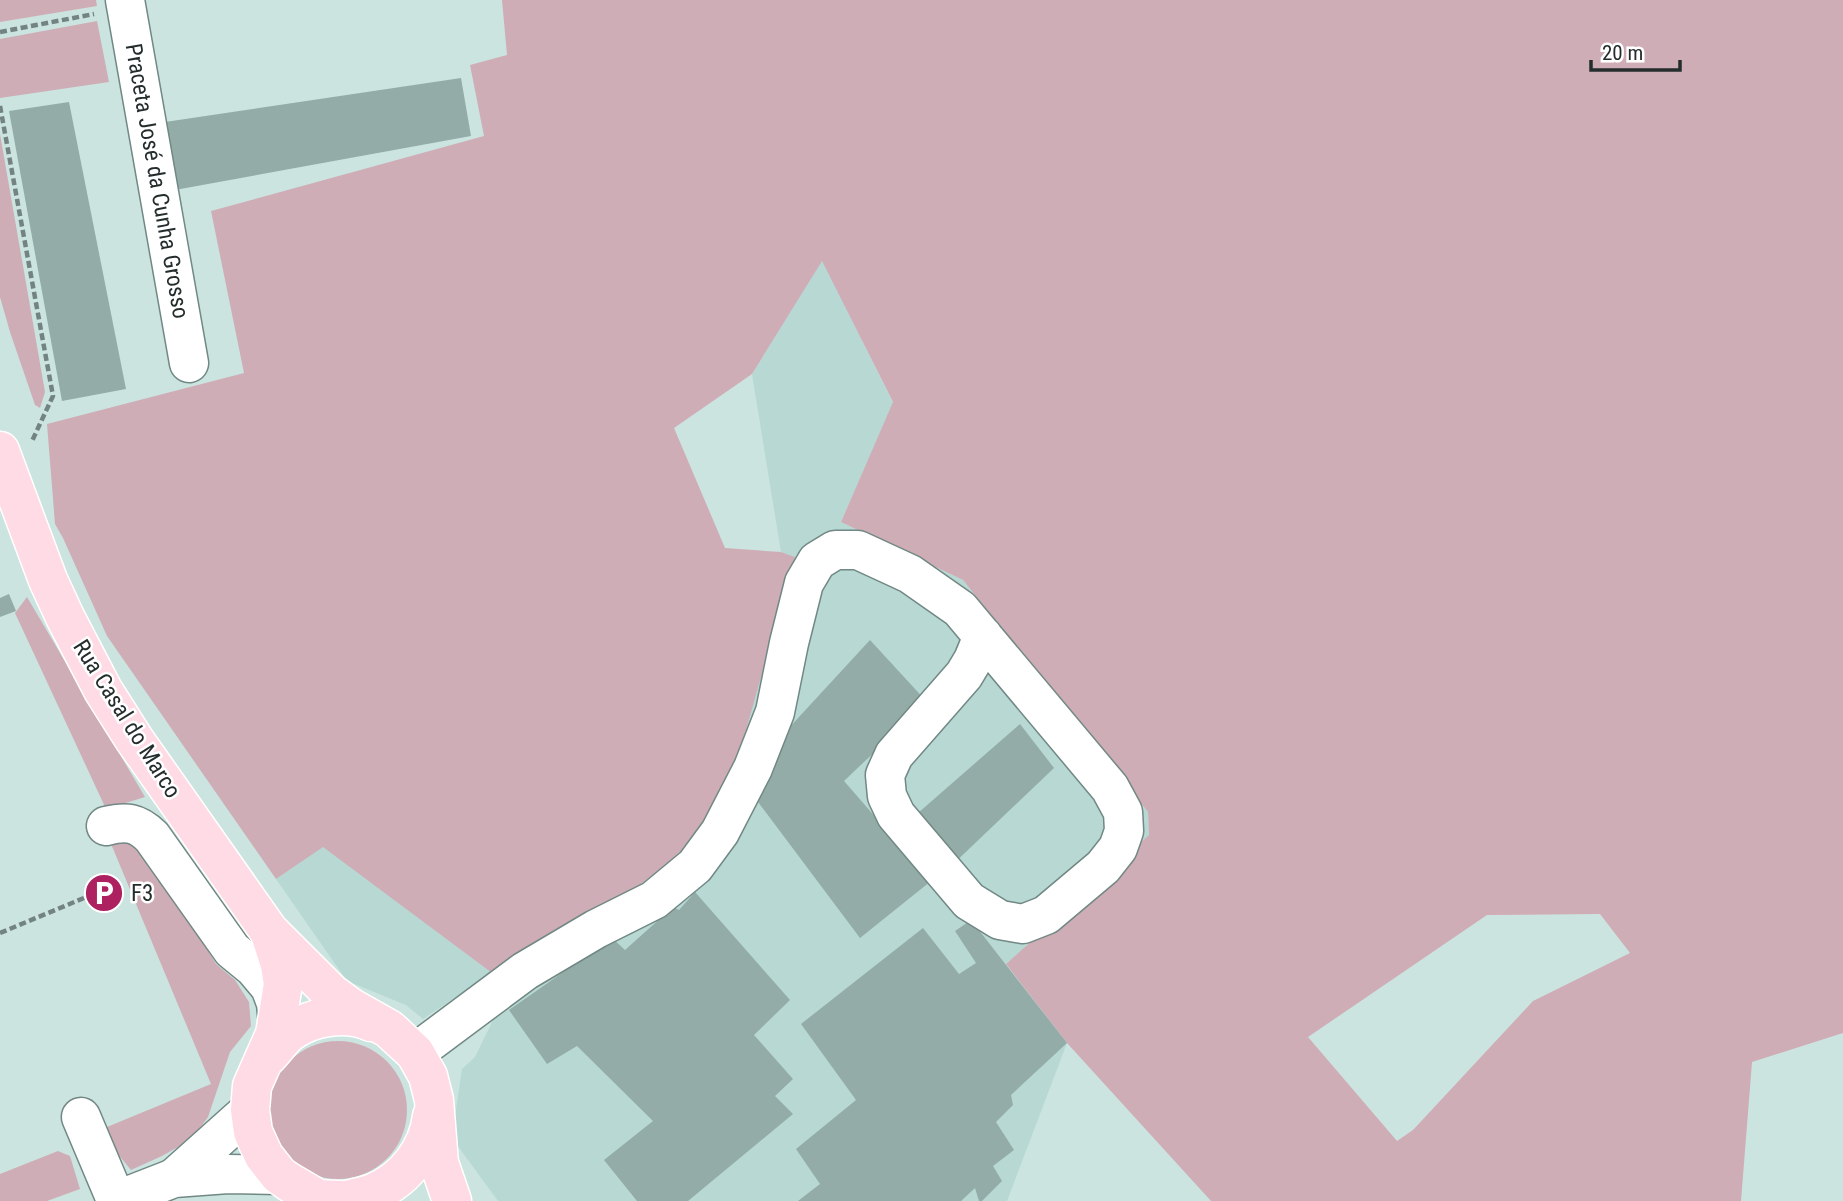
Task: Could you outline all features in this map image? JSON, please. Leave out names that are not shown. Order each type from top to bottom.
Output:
[{"type":"main road","name":"Rua Casal do Marco","points":[[3,459],[48,580],[103,690],[134,739],[269,931],[331,993],[402,1041],[428,1076],[434,1100],[439,1163],[452,1201]]},
{"type":"main road","name":"Rua Casal do Marco","points":[[269,931],[283,984],[278,1024],[252,1086],[250,1110],[253,1132],[264,1156],[279,1175],[318,1199],[362,1201]]},
{"type":"main road","name":"Rua Casal do Marco","points":[[263,1061],[289,1032],[310,1021],[335,1016],[362,1018],[402,1041]]},
{"type":"main road","name":"Rua Casal do Marco","points":[[346,1200],[374,1193],[397,1178],[415,1161],[430,1131],[434,1100]]},
{"type":"street","name":"Praceta José da Cunha Grosso","points":[[115,6],[190,363]]},
{"type":"street","points":[[402,1041],[596,929],[654,900],[695,866],[720,832],[753,768],[775,712],[804,583],[817,561],[835,550],[858,550],[910,574],[960,609],[983,636],[1110,788],[1123,812],[1124,831],[1118,848],[1103,867],[1046,915],[1023,923],[1000,920],[969,901],[896,815],[887,796],[886,775],[894,755],[906,738],[964,676],[983,636]]},
{"type":"street","points":[[106,826],[119,822],[130,823],[143,828],[152,837],[232,950],[254,968],[270,988],[276,1003],[278,1024]]},
{"type":"street","points":[[174,1178],[250,1110]]},
{"type":"street","points":[[81,1117],[115,1201],[174,1178],[229,1174],[279,1175]]},
{"type":"path","points":[[0,32],[115,6]]},
{"type":"path","points":[[0,106],[53,396],[22,462],[3,459]]},
{"type":"path","points":[[0,933],[96,893]]},
{"type":"shaded area","points":[[0,0],[96,0],[97,6],[0,22]]},
{"type":"shaded area","points":[[502,0],[1843,0],[1843,1033],[1752,1062],[1741,1201],[1211,1201],[1067,1043],[1006,964],[1149,835],[1148,812],[963,580],[841,522],[893,402],[822,261],[752,374],[674,428],[725,548],[781,552],[795,557],[733,776],[704,830],[662,868],[630,892],[492,973],[323,847],[276,879],[107,636],[55,524],[47,424],[244,373],[211,211],[484,136],[470,65],[507,55]],"holes":[[[1600,914],[1630,953],[1533,1001],[1413,1130],[1397,1141],[1308,1037],[1487,915]]]},
{"type":"shaded area","points":[[97,21],[109,82],[0,98],[0,39]]},
{"type":"shaded area","points":[[0,134],[45,392],[40,408],[35,405],[0,297]]},
{"type":"shaded area","points":[[822,260],[893,403],[841,522],[963,580],[1148,812],[1149,835],[1006,964],[1067,1043],[1007,1201],[498,1201],[452,1138],[462,1069],[475,1057],[496,1014],[491,973],[423,1019],[406,1005],[347,981],[276,879],[323,846],[492,973],[795,557],[781,552],[752,374]]},
{"type":"shaded area","points":[[27,597],[145,797],[106,809],[15,613]]},
{"type":"shaded area","points":[[125,837],[140,850],[172,894],[216,964],[235,980],[249,1002],[251,1026],[230,1052],[208,1117],[192,1139],[131,1170],[107,1141],[107,1127],[211,1084],[109,839]]},
{"type":"shaded area","points":[[338,1041],[364,1046],[387,1061],[402,1084],[407,1110],[402,1136],[387,1159],[364,1174],[338,1179],[312,1174],[289,1159],[274,1136],[269,1110],[274,1084],[289,1061],[312,1046]]},
{"type":"shaded area","points":[[58,1151],[70,1156],[80,1189],[47,1201],[0,1201],[0,1174]]},
{"type":"building","points":[[461,78],[471,136],[175,190],[165,122]]},
{"type":"building","points":[[69,102],[126,389],[62,401],[9,111]]},
{"type":"building","points":[[9,594],[16,611],[0,617],[0,598]]},
{"type":"building","points":[[870,640],[927,702],[844,781],[931,881],[860,938],[749,790],[763,756]]},
{"type":"building","points":[[1020,724],[1054,768],[950,867],[910,820]]},
{"type":"building","points":[[695,892],[790,1000],[754,1035],[793,1079],[775,1096],[793,1114],[688,1201],[637,1201],[604,1160],[653,1121],[577,1046],[547,1064],[509,1010],[612,938],[625,950],[673,907],[679,910]]},
{"type":"building","points":[[971,920],[1067,1043],[1011,1095],[1013,1105],[996,1122],[1014,1150],[993,1166],[1002,1181],[982,1201],[979,1201],[975,1188],[961,1201],[798,1201],[820,1184],[796,1149],[856,1100],[801,1024],[923,928],[959,974],[976,963],[955,931]]},
{"type":"place","name":"F3","points":[[104,893]]}]
